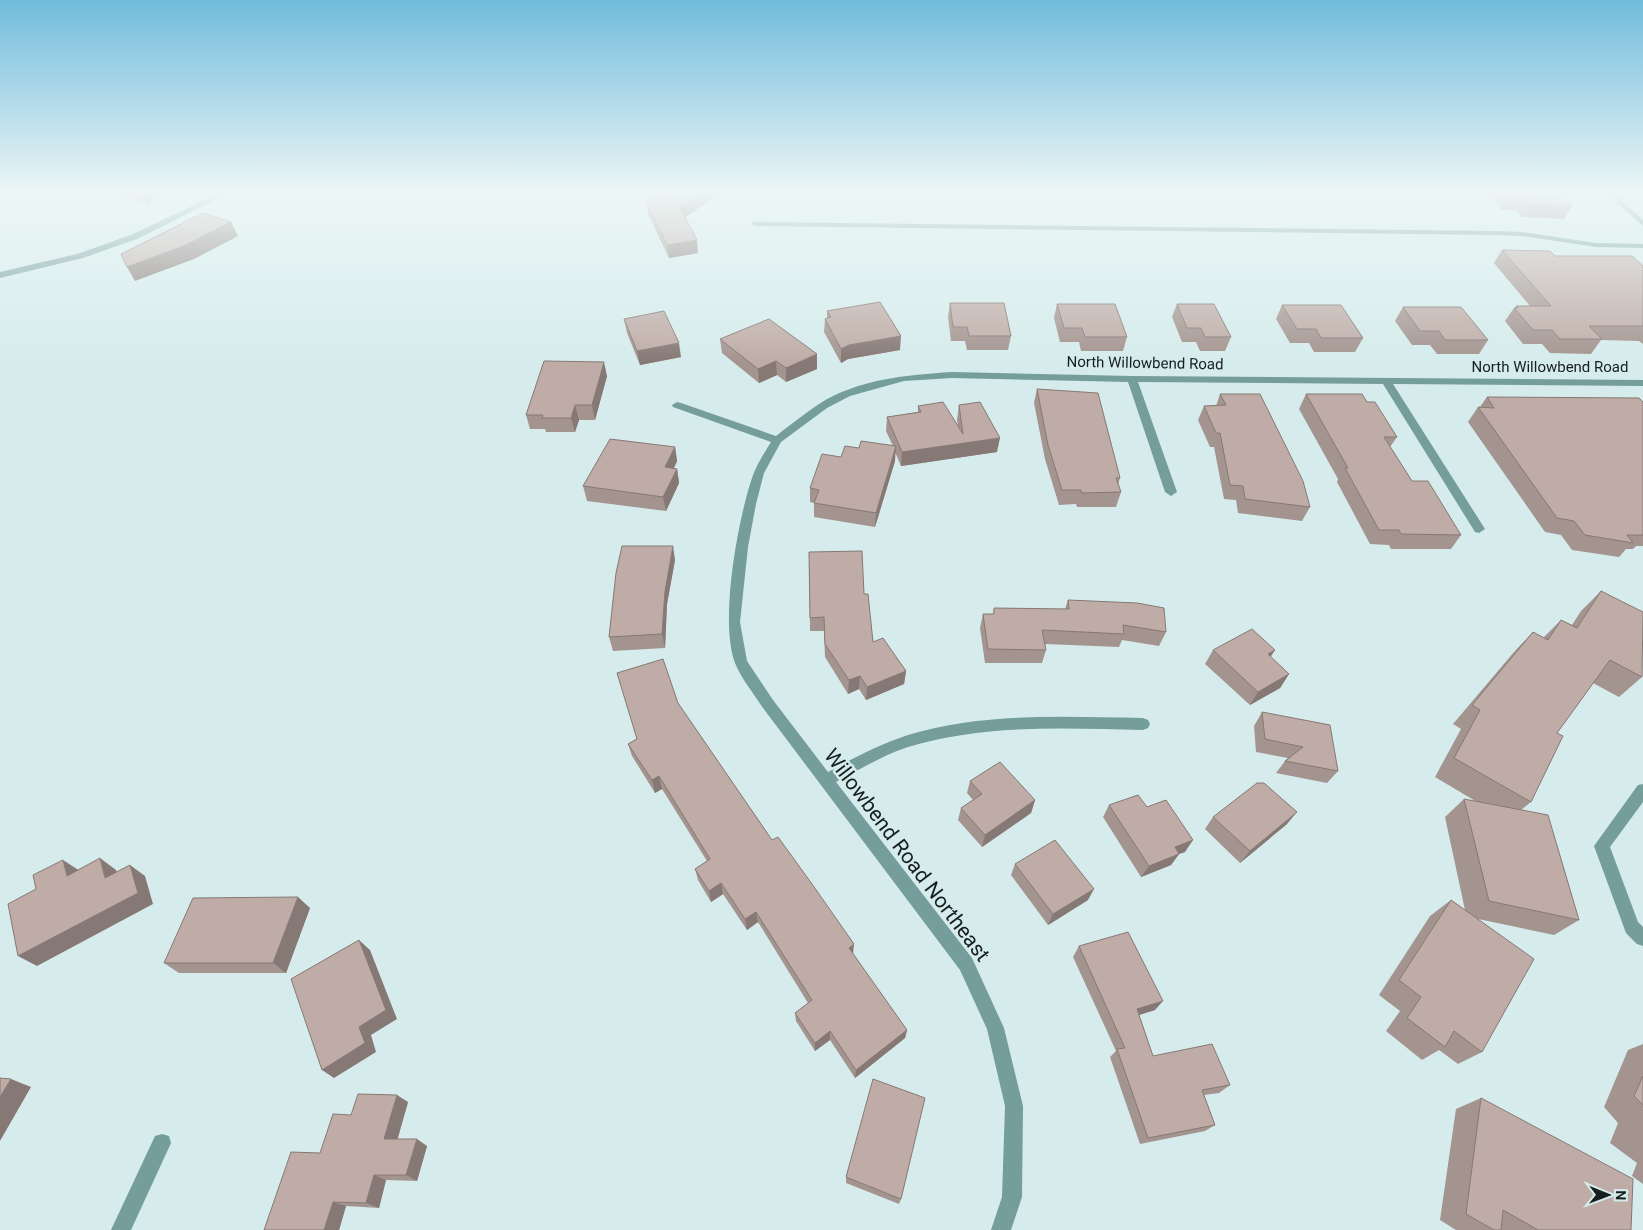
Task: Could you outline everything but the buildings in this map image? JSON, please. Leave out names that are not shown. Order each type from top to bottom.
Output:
[{"type":"street","points":[[0,275],[80,256],[102,248]]},
{"type":"street","name":"North Willowbend Road","points":[[742,547],[750,504],[759,473],[777,440],[823,406],[846,394],[904,378],[952,375],[1132,379],[1643,383]]},
{"type":"street","points":[[1132,379],[1172,492]]},
{"type":"street","points":[[1386,381],[1479,529]]},
{"type":"street","points":[[678,405],[777,440]]},
{"type":"street","name":"Willowbend Road Northeast","points":[[742,547],[734,622],[741,662],[768,704],[966,964],[995,1028],[1014,1106],[1012,1197],[1000,1230]]},
{"type":"street","points":[[825,780],[906,742],[951,730],[1001,723],[1143,724]]},
{"type":"street","points":[[1643,790],[1602,846],[1632,927],[1643,938]]},
{"type":"street","points":[[121,1230],[162,1142]]}]
